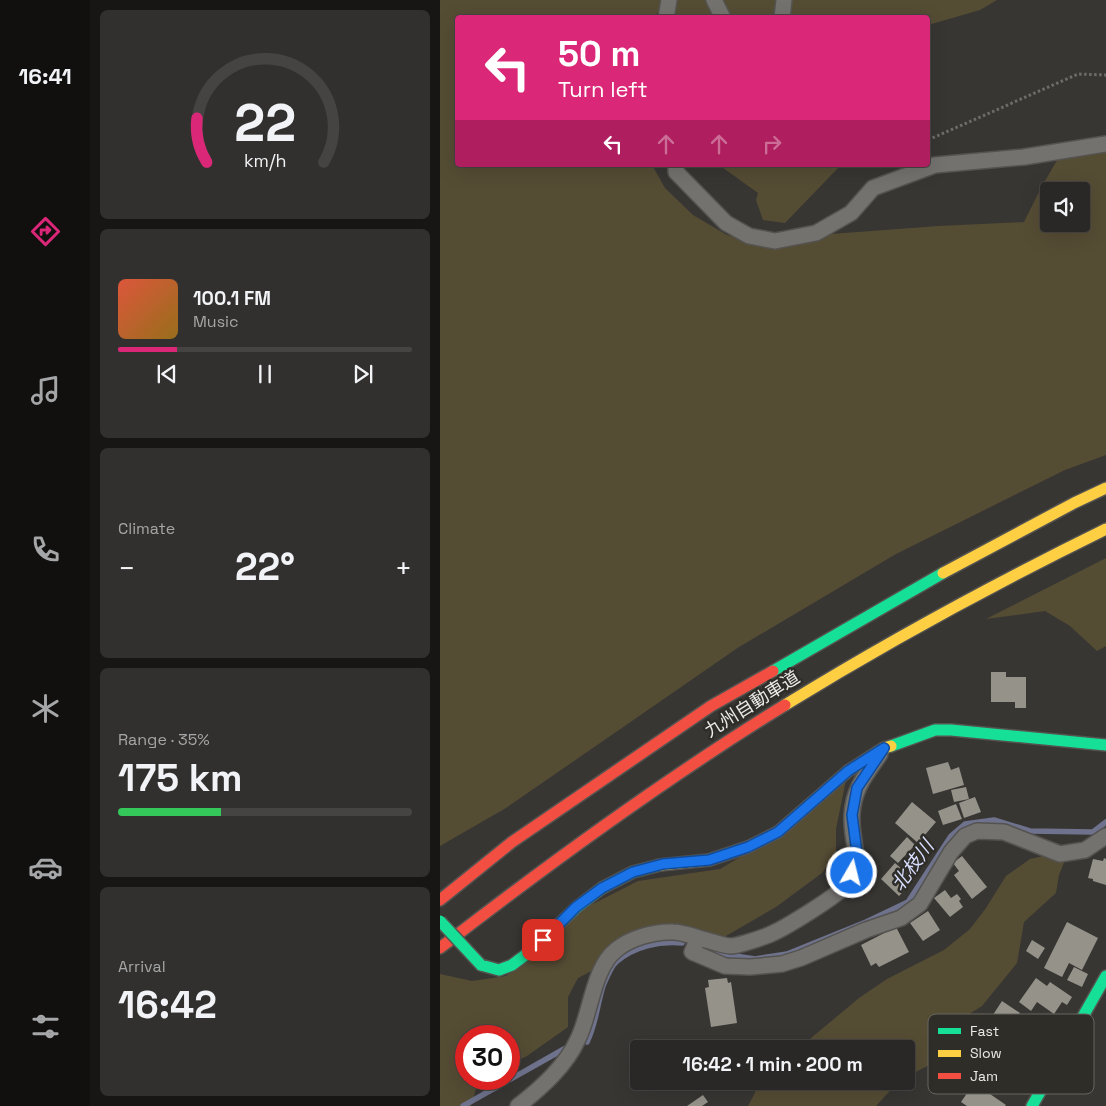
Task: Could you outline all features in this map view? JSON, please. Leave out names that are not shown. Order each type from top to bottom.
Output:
[{"type":"main road","name":"九州自動車道","points":[[440,900],[512,842],[711,706],[979,553],[1106,488]]},
{"type":"main road","name":"九州自動車道","points":[[440,948],[517,887],[711,750],[841,669],[903,633],[1061,550],[1106,529]]},
{"type":"main road","points":[[440,921],[481,965],[499,970],[512,965],[532,950],[576,907],[602,888],[633,872],[663,864],[709,860],[748,847],[778,832],[848,771],[884,748],[935,730],[1106,745]]},
{"type":"main road","points":[[1085,1014],[1106,976]]},
{"type":"main road","points":[[1036,1105],[1042,1094]]},
{"type":"street","points":[[666,15],[669,0]]},
{"type":"street","points":[[714,0],[721,15]]},
{"type":"street","points":[[782,15],[784,0]]},
{"type":"street","points":[[930,167],[1024,157],[1106,144]]},
{"type":"street","points":[[676,167],[676,172],[726,223],[749,236],[775,241],[816,233],[851,213],[873,188],[930,167]]},
{"type":"street","points":[[518,1106],[559,1068],[572,1051],[583,1028],[597,981],[606,961],[615,950],[627,942],[652,934],[673,932],[732,946],[772,934],[834,896],[846,885],[852,873],[857,853],[852,815],[857,788],[884,748]]},
{"type":"street","points":[[698,938],[692,952],[726,966],[750,967],[782,964],[901,918],[920,904],[952,852],[966,836],[977,831],[1004,832],[1060,854],[1085,850],[1106,836]]},
{"type":"path","points":[[930,139],[1078,74],[1106,75]]},
{"type":"shaded area","points":[[440,0],[777,0],[774,15],[668,15],[657,13],[655,15],[455,15],[455,167],[653,167],[665,188],[693,215],[727,235],[768,246],[831,234],[1024,222],[1040,190],[1040,232],[1090,232],[1090,182],[1044,182],[1059,157],[1106,150],[1106,455],[1065,470],[896,554],[739,647],[506,808],[440,846]]},
{"type":"shaded area","points":[[790,0],[997,0],[980,10],[930,24],[930,15],[787,15]]},
{"type":"shaded area","points":[[722,167],[839,167],[785,223],[763,220],[756,200],[758,193]]},
{"type":"shaded area","points":[[1106,558],[1106,646],[1097,651],[1070,626],[1045,611],[986,619]]},
{"type":"shaded area","points":[[846,780],[836,829],[836,854],[822,873],[776,907],[719,940],[667,942],[634,949],[578,978],[568,997],[568,1027],[520,1060],[520,1025],[455,1025],[455,1090],[476,1090],[471,1106],[440,1106],[440,974],[472,981],[506,976],[579,911],[638,881],[720,869],[752,850]]},
{"type":"shaded area","points":[[1069,850],[1059,875],[1056,893],[1024,922],[1017,963],[982,1006],[969,1014],[928,1014],[928,1066],[915,1072],[915,1040],[809,1040],[859,998],[887,979],[944,950],[970,929],[1006,876],[1030,859]]},
{"type":"shaded area","points":[[756,1090],[891,1090],[876,1106],[748,1106]]},
{"type":"building","points":[[991,672],[1006,672],[1006,677],[1026,677],[1026,708],[1015,708],[1015,702],[991,702]]},
{"type":"building","points":[[948,762],[951,770],[959,767],[964,785],[933,794],[926,768]]},
{"type":"building","points":[[966,787],[969,799],[954,802],[951,790]]},
{"type":"building","points":[[975,797],[981,812],[964,818],[959,803]]},
{"type":"building","points":[[912,802],[936,822],[918,843],[895,823]]},
{"type":"building","points":[[956,804],[962,819],[943,825],[938,811]]},
{"type":"building","points":[[907,837],[915,845],[898,863],[890,856]]},
{"type":"building","points":[[962,856],[987,887],[972,899],[954,875],[959,871],[953,863]]},
{"type":"building","points":[[1104,858],[1106,859],[1106,885],[1088,878],[1093,859],[1103,861]]},
{"type":"building","points":[[895,863],[914,880],[899,896],[881,879]]},
{"type":"building","points":[[945,890],[951,898],[957,894],[961,899],[959,901],[963,907],[950,917],[934,898]]},
{"type":"building","points":[[928,911],[940,930],[923,941],[910,923]]},
{"type":"building","points":[[1067,922],[1098,938],[1082,970],[1069,963],[1062,977],[1044,968]]},
{"type":"building","points":[[896,927],[909,952],[879,967],[876,963],[871,966],[861,945]]},
{"type":"building","points":[[1032,940],[1045,948],[1038,959],[1026,951]]},
{"type":"building","points":[[1074,967],[1088,974],[1082,987],[1067,980]]},
{"type":"building","points":[[727,978],[728,983],[731,982],[737,1023],[711,1027],[705,988],[709,987],[708,980]]},
{"type":"building","points":[[1036,978],[1047,986],[1050,982],[1072,997],[1067,1005],[1062,1002],[1054,1014],[1037,1002],[1031,1011],[1019,1002]]},
{"type":"building","points":[[1002,1001],[1020,1013],[1019,1014],[994,1014]]},
{"type":"building","points":[[966,1094],[990,1094],[1006,1105],[967,1106],[961,1102]]},
{"type":"building","points":[[703,1095],[708,1102],[702,1106],[687,1106]]},
{"type":"waterway","name":"北枝川","points":[[709,952],[755,959],[787,954],[866,922],[908,902],[951,836],[965,824],[994,820],[1030,831],[1093,832],[1106,822]]},
{"type":"waterway","name":"北枝川","points":[[587,1042],[603,986],[614,964],[639,948],[656,944],[682,943]]},
{"type":"waterway","name":"北枝川","points":[[463,1106],[564,1049]]},
{"type":"traffic: fast","points":[[773,671],[943,573]]},
{"type":"traffic: fast","points":[[891,746],[935,730],[1106,745]]},
{"type":"traffic: fast","points":[[481,965],[499,970],[512,965],[532,950],[577,907],[602,888],[633,872],[660,865]]},
{"type":"traffic: fast","points":[[440,921],[481,965]]},
{"type":"traffic: fast","points":[[1084,1014],[1106,976]]},
{"type":"traffic: fast","points":[[1032,1106],[1039,1094]]},
{"type":"traffic: slow","points":[[943,573],[1106,488]]},
{"type":"traffic: slow","points":[[785,705],[943,613],[1106,529]]},
{"type":"traffic: slow","points":[[660,865],[709,860],[748,847],[778,832],[848,771],[884,748],[891,746]]},
{"type":"traffic: jam","points":[[440,900],[512,842],[711,706],[773,671]]},
{"type":"traffic: jam","points":[[440,948],[609,822],[696,762],[785,705]]},
{"type":"route","points":[[543,940],[576,907],[602,888],[633,872],[663,864],[709,860],[748,847],[778,832],[848,771],[884,748],[857,788],[852,815],[857,853],[852,873]]}]
